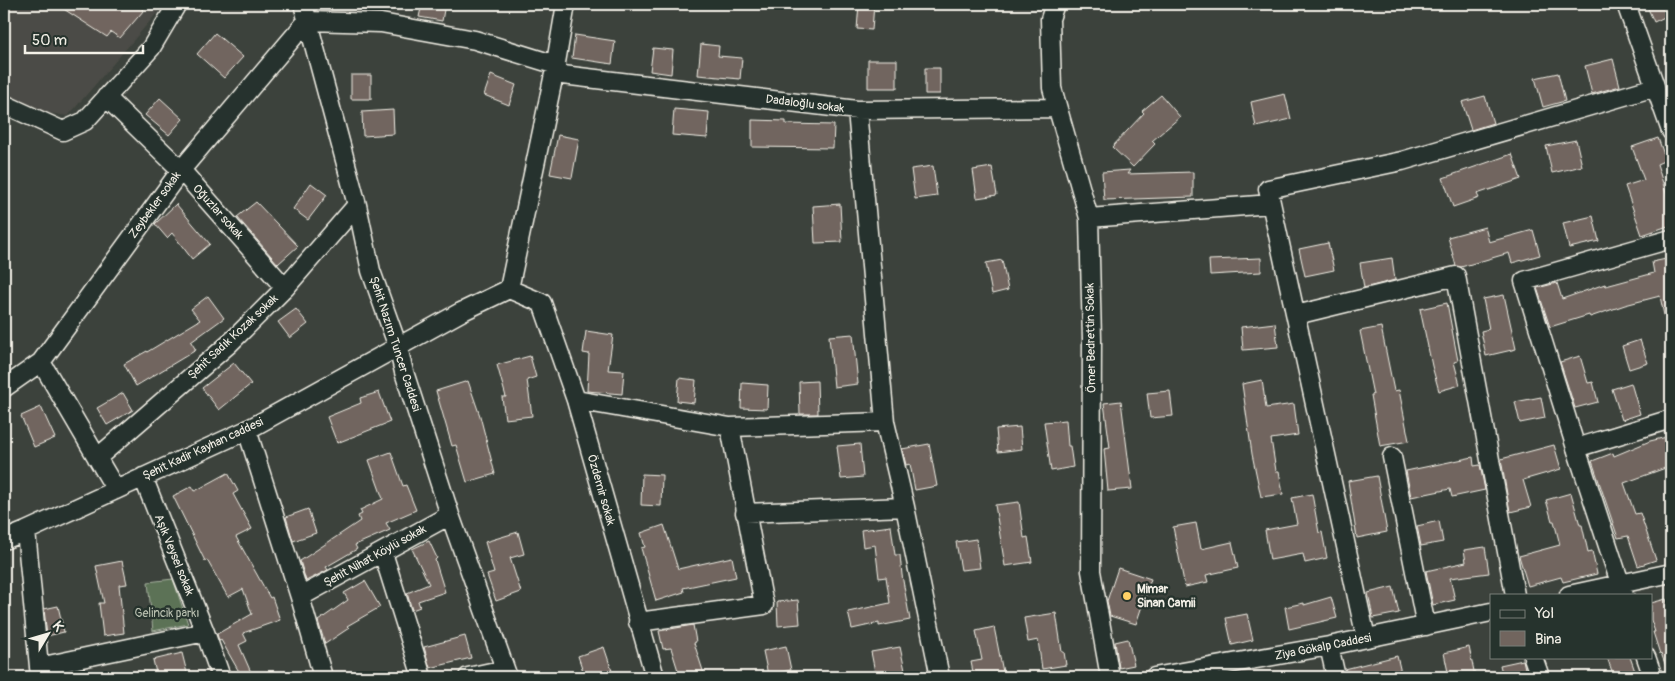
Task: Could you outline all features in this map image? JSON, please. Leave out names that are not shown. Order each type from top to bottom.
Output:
[{"type":"street","points":[[4,104],[63,130],[85,121],[151,48],[177,4]]},
{"type":"street","name":"Şehit Nazım Tuncer Caddesi","points":[[303,4],[357,205],[371,271],[398,347],[404,372],[450,515],[507,673]]},
{"type":"street","points":[[509,289],[555,69],[566,4]]},
{"type":"street","name":"Ömer Bedrettin Sokak","points":[[1054,4],[1050,19],[1052,88],[1089,218],[1092,339],[1091,571],[1110,677]]},
{"type":"street","points":[[1626,4],[1671,132]]},
{"type":"street","name":"Dadaloğlu sokak","points":[[307,21],[380,23],[475,40],[555,69],[857,110],[1057,108]]},
{"type":"street","name":"Zeybekler sokak","points":[[4,388],[40,362],[181,170],[307,21]]},
{"type":"street","points":[[1366,638],[1268,189],[1402,161],[1656,87]]},
{"type":"street","name":"Oğuzlar sokak","points":[[106,97],[181,170],[285,288]]},
{"type":"street","points":[[857,110],[885,422],[905,507],[940,677]]},
{"type":"street","points":[[1089,218],[1271,204]]},
{"type":"street","name":"Şehit Sadık Kozak sokak","points":[[97,458],[229,344],[285,288],[357,205]]},
{"type":"street","points":[[1622,589],[1524,281],[1671,239]]},
{"type":"street","points":[[1296,315],[1456,276],[1515,594]]},
{"type":"street","name":"Özdemir sokak","points":[[509,289],[542,303],[576,400],[655,677]]},
{"type":"street","name":"Şehit Kadir Kayhan caddesi","points":[[4,540],[247,430],[461,312],[509,289]]},
{"type":"street","points":[[40,362],[116,490]]},
{"type":"street","points":[[576,400],[730,427],[885,422]]},
{"type":"street","points":[[1576,448],[1671,419]]},
{"type":"street","points":[[638,622],[764,606],[730,427]]},
{"type":"street","points":[[247,430],[300,597],[323,677]]},
{"type":"street","points":[[1392,457],[1426,626]]},
{"type":"street","name":"Aşık Veysel sokak","points":[[143,477],[205,632]]},
{"type":"street","points":[[745,513],[905,507]]},
{"type":"street","name":"Şehit Nihat Köylü sokak","points":[[300,597],[450,515]]},
{"type":"street","points":[[26,531],[39,672],[205,632],[221,677]]},
{"type":"street","points":[[383,553],[422,677]]},
{"type":"street","points":[[1579,594],[1622,589],[1671,573]]},
{"type":"street","name":"Ziya Gökalp Caddesi","points":[[1154,677],[1329,646],[1490,612]]},
{"type":"street","points":[[1329,646],[1336,677]]},
{"type":"street","points":[[1533,658],[1540,677]]},
{"type":"street","points":[[1646,658],[1652,677]]},
{"type":"street","points":[[468,677],[507,673]]},
{"type":"shaded area","points":[[4,4],[163,4],[68,116],[49,113],[4,94]]},
{"type":"green space","name":"Gelincik parkı","points":[[173,579],[188,624],[153,631],[148,582]]},
{"type":"building","points":[[56,4],[143,4],[141,8],[144,10],[120,38],[111,32],[107,37]]},
{"type":"building","points":[[422,4],[445,4],[442,21],[419,17]]},
{"type":"building","points":[[859,4],[874,4],[872,30],[857,29]]},
{"type":"building","points":[[1646,4],[1671,4],[1671,14],[1654,22]]},
{"type":"building","points":[[215,33],[243,57],[224,78],[197,54]]},
{"type":"building","points":[[575,35],[615,41],[612,64],[572,58]]},
{"type":"building","points":[[701,44],[719,46],[718,56],[742,58],[740,79],[698,75]]},
{"type":"building","points":[[653,48],[673,50],[671,74],[650,71]]},
{"type":"building","points":[[1613,59],[1620,86],[1592,94],[1585,66]]},
{"type":"building","points":[[868,60],[897,60],[897,88],[868,88]]},
{"type":"building","points":[[925,68],[940,68],[940,94],[925,94]]},
{"type":"building","points":[[1558,73],[1565,101],[1543,107],[1535,78]]},
{"type":"building","points":[[351,75],[371,75],[371,99],[351,99]]},
{"type":"building","points":[[491,75],[516,85],[509,105],[484,95]]},
{"type":"building","points":[[1285,94],[1291,119],[1256,127],[1251,102]]},
{"type":"building","points":[[1161,95],[1180,117],[1152,141],[1155,144],[1133,167],[1112,147],[1144,113],[1142,111]]},
{"type":"building","points":[[1485,96],[1493,123],[1471,130],[1462,102]]},
{"type":"building","points":[[160,98],[183,119],[169,135],[145,115]]},
{"type":"building","points":[[674,109],[709,112],[707,138],[672,135]]},
{"type":"building","points":[[393,110],[394,134],[363,136],[362,112]]},
{"type":"building","points":[[752,120],[786,121],[786,124],[834,125],[833,148],[752,147]]},
{"type":"building","points":[[558,135],[579,139],[572,178],[550,174]]},
{"type":"building","points":[[1658,138],[1666,160],[1657,164],[1671,209],[1671,225],[1642,235],[1625,186],[1644,180],[1632,147]]},
{"type":"building","points":[[1576,140],[1582,166],[1552,173],[1546,146]]},
{"type":"building","points":[[1512,154],[1521,179],[1477,194],[1479,198],[1453,207],[1443,178]]},
{"type":"building","points":[[933,166],[937,196],[915,199],[911,169]]},
{"type":"building","points":[[992,167],[997,195],[977,198],[973,170]]},
{"type":"building","points":[[1130,170],[1127,174],[1193,172],[1193,197],[1104,200],[1102,172]]},
{"type":"building","points":[[311,183],[327,195],[308,220],[293,209]]},
{"type":"building","points":[[256,202],[298,246],[278,264],[237,217]]},
{"type":"building","points":[[176,204],[210,244],[192,259],[172,233],[167,238],[155,224]]},
{"type":"building","points":[[840,204],[842,242],[815,243],[813,206]]},
{"type":"building","points":[[1593,216],[1599,241],[1569,248],[1563,223]]},
{"type":"building","points":[[1485,227],[1489,242],[1533,230],[1540,255],[1512,263],[1509,253],[1461,267],[1456,266],[1448,237]]},
{"type":"building","points":[[1328,243],[1334,270],[1305,276],[1299,249]]},
{"type":"building","points":[[1261,258],[1261,272],[1210,275],[1209,260]]},
{"type":"building","points":[[1392,258],[1395,280],[1364,288],[1360,263]]},
{"type":"building","points":[[1671,258],[1671,324],[1666,325],[1660,296],[1550,327],[1537,288],[1557,283],[1562,299],[1605,284],[1606,286],[1654,273],[1652,262]]},
{"type":"building","points":[[1002,260],[1008,290],[992,294],[986,263]]},
{"type":"building","points":[[1504,295],[1516,349],[1486,356],[1481,331],[1489,329],[1483,299]]},
{"type":"building","points":[[208,296],[224,318],[191,342],[196,350],[136,386],[124,364],[200,320],[191,309]]},
{"type":"building","points":[[1447,303],[1458,361],[1454,362],[1460,385],[1439,391],[1420,309]]},
{"type":"building","points":[[296,309],[308,324],[290,338],[278,322]]},
{"type":"building","points":[[1275,323],[1278,347],[1243,350],[1241,327]]},
{"type":"building","points":[[1381,327],[1394,391],[1399,390],[1409,441],[1380,446],[1371,395],[1373,395],[1360,331]]},
{"type":"building","points":[[586,331],[613,335],[608,370],[624,371],[622,394],[587,391],[589,354],[583,353]]},
{"type":"building","points":[[853,334],[858,384],[834,387],[829,336]]},
{"type":"building","points":[[1640,340],[1648,363],[1629,369],[1622,346]]},
{"type":"building","points":[[530,356],[536,377],[527,380],[532,416],[505,419],[502,397],[506,397],[497,365]]},
{"type":"building","points":[[1580,356],[1588,383],[1593,382],[1598,402],[1575,408],[1560,362]]},
{"type":"building","points":[[234,363],[251,384],[219,410],[202,388]]},
{"type":"building","points":[[679,378],[696,380],[694,403],[677,401]]},
{"type":"building","points":[[1262,380],[1266,408],[1294,404],[1298,435],[1271,439],[1276,471],[1279,471],[1283,494],[1261,497],[1252,454],[1242,384]]},
{"type":"building","points":[[468,381],[480,416],[495,474],[467,482],[456,445],[452,446],[436,391]]},
{"type":"building","points":[[817,381],[818,414],[800,414],[799,382]]},
{"type":"building","points":[[742,383],[768,385],[767,409],[741,408]]},
{"type":"building","points":[[1631,383],[1640,414],[1622,420],[1612,389]]},
{"type":"building","points":[[1170,391],[1173,416],[1150,418],[1147,393]]},
{"type":"building","points":[[379,392],[390,422],[337,443],[327,417],[361,403],[360,398]]},
{"type":"building","points":[[123,393],[133,410],[107,425],[97,408]]},
{"type":"building","points":[[1541,397],[1545,418],[1520,423],[1515,402]]},
{"type":"building","points":[[1121,401],[1132,489],[1108,491],[1104,449],[1110,448],[1104,403]]},
{"type":"building","points":[[41,407],[55,438],[34,447],[21,416]]},
{"type":"building","points":[[1066,420],[1068,446],[1070,446],[1073,467],[1051,471],[1044,422]]},
{"type":"building","points":[[1020,427],[1022,449],[998,452],[996,429]]},
{"type":"building","points":[[1671,436],[1671,466],[1624,483],[1635,514],[1640,513],[1656,560],[1638,566],[1628,536],[1618,538],[1592,461],[1613,453],[1614,456],[1650,441]]},
{"type":"building","points":[[860,444],[863,477],[841,479],[837,446]]},
{"type":"building","points":[[929,444],[937,486],[915,490],[910,464],[906,465],[902,449]]},
{"type":"building","points":[[1554,445],[1561,469],[1523,480],[1531,507],[1510,512],[1501,459]]},
{"type":"building","points":[[391,452],[403,486],[406,485],[416,510],[386,523],[390,530],[355,545],[357,549],[326,567],[328,570],[306,581],[300,561],[360,521],[358,516],[362,514],[360,510],[383,499],[369,460]]},
{"type":"building","points":[[1473,457],[1474,466],[1480,465],[1485,490],[1452,497],[1450,489],[1411,497],[1406,471]]},
{"type":"building","points":[[228,473],[238,491],[233,494],[252,529],[236,537],[270,598],[272,597],[280,620],[243,633],[247,641],[239,645],[253,677],[242,677],[221,640],[219,641],[217,634],[252,614],[243,589],[228,597],[207,560],[205,561],[173,496],[192,486],[195,491]]},
{"type":"building","points":[[642,474],[662,475],[661,506],[641,505]]},
{"type":"building","points":[[1377,476],[1387,532],[1357,538],[1348,481]]},
{"type":"building","points":[[1571,493],[1580,525],[1582,525],[1588,552],[1592,551],[1597,574],[1563,582],[1561,577],[1528,586],[1519,556],[1560,545],[1546,500]]},
{"type":"building","points":[[1312,494],[1319,533],[1322,532],[1327,558],[1305,563],[1303,554],[1270,560],[1265,530],[1297,524],[1292,498]]},
{"type":"building","points":[[1019,502],[1024,538],[1028,537],[1032,562],[1005,566],[995,505]]},
{"type":"building","points":[[308,509],[316,533],[293,541],[286,517]]},
{"type":"building","points":[[1439,521],[1443,542],[1421,546],[1417,526]]},
{"type":"building","points":[[1196,523],[1201,549],[1232,542],[1238,568],[1206,575],[1208,582],[1185,587],[1173,527]]},
{"type":"building","points":[[664,525],[678,569],[732,557],[736,577],[683,588],[684,592],[656,601],[641,548],[645,547],[641,533]]},
{"type":"building","points":[[891,526],[895,555],[900,555],[910,620],[879,626],[879,623],[852,629],[848,612],[890,603],[886,577],[879,578],[875,545],[863,547],[861,530]]},
{"type":"building","points":[[518,532],[524,554],[510,558],[521,592],[496,601],[487,575],[494,573],[485,542]]},
{"type":"building","points":[[976,539],[980,568],[961,570],[956,542]]},
{"type":"building","points":[[429,541],[437,558],[435,560],[445,592],[418,601],[420,607],[412,610],[407,593],[429,584],[412,549]]},
{"type":"building","points":[[1485,547],[1489,573],[1450,578],[1455,600],[1433,605],[1426,571],[1466,562],[1464,550]]},
{"type":"building","points":[[122,561],[127,584],[119,585],[124,633],[103,636],[99,603],[104,603],[96,566]]},
{"type":"building","name":"Mimar Sinan Camii","points":[[1118,568],[1151,579],[1136,624],[1110,616],[1107,601]]},
{"type":"building","points":[[365,581],[380,607],[347,626],[349,628],[325,644],[318,621],[348,600],[344,593]]},
{"type":"building","points":[[1393,587],[1399,613],[1373,618],[1368,593]]},
{"type":"building","points":[[1331,597],[1337,618],[1289,629],[1285,607],[1304,603],[1304,605]]},
{"type":"building","points":[[1666,599],[1671,619],[1670,677],[1653,632],[1655,632],[1652,623],[1652,603]]},
{"type":"building","points":[[798,600],[800,624],[778,626],[777,602]]},
{"type":"building","points":[[58,606],[64,632],[47,636],[44,609]]},
{"type":"building","points":[[1056,613],[1066,665],[1042,669],[1038,640],[1028,642],[1024,618]]},
{"type":"building","points":[[1247,614],[1253,640],[1232,645],[1226,618]]},
{"type":"building","points":[[693,625],[696,642],[694,643],[705,677],[680,677],[671,648],[663,649],[659,631]]},
{"type":"building","points":[[994,627],[1004,677],[974,677],[971,662],[982,660],[976,631]]},
{"type":"building","points":[[465,636],[471,658],[430,668],[424,647]]},
{"type":"building","points":[[1128,639],[1134,665],[1119,668],[1115,642]]},
{"type":"building","points":[[786,646],[791,670],[768,675],[763,651]]},
{"type":"building","points":[[604,647],[614,677],[585,677],[578,656]]},
{"type":"building","points":[[900,647],[906,675],[876,677],[871,652]]},
{"type":"building","points":[[1469,647],[1475,676],[1449,677],[1444,653]]},
{"type":"building","points":[[182,653],[187,673],[170,677],[157,677],[153,660]]},
{"type":"building","points":[[1397,656],[1402,677],[1346,677],[1345,669]]},
{"type":"building","points":[[1607,658],[1630,658],[1637,677],[1614,677]]},
{"type":"building","points":[[1523,660],[1527,677],[1503,677],[1500,665]]},
{"type":"place","name":"Mimar Sinan Camii","points":[[1127,596]]}]
